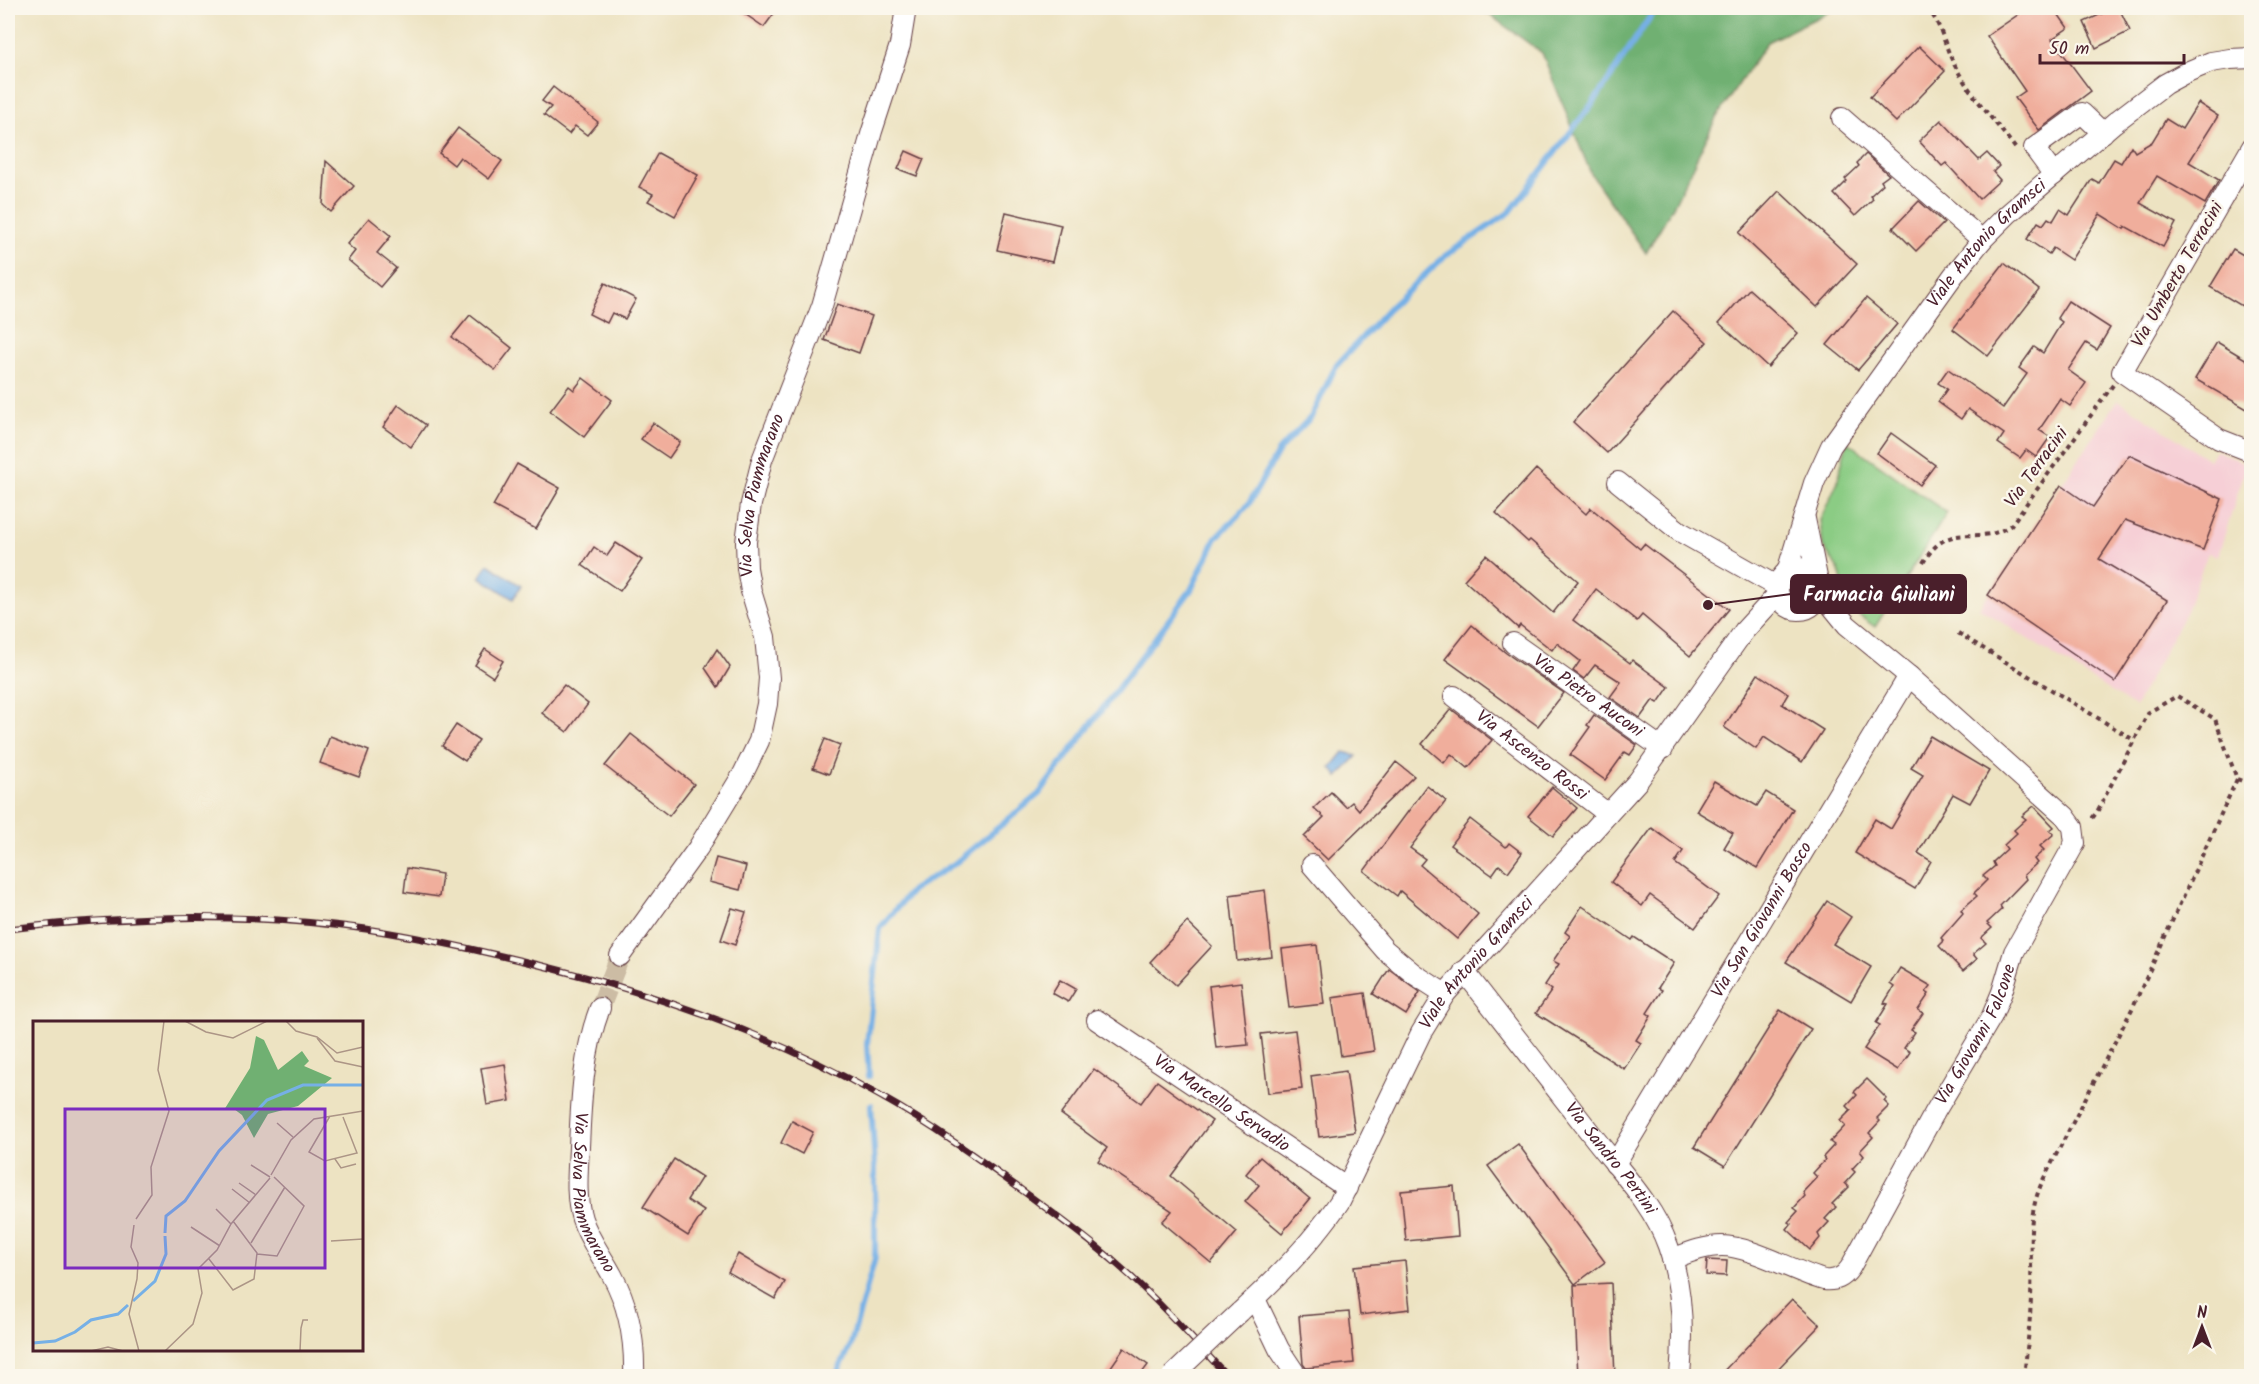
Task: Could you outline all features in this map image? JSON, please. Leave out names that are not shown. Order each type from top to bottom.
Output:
[{"type":"street","name":"Via Selva Piammarano","points":[[620,956],[698,848],[743,774],[759,741],[767,704],[769,678],[765,637],[751,591],[746,558],[751,504],[766,448],[822,306],[872,130],[900,45],[906,8]]},
{"type":"street","name":"Viale Antonio Gramsci","points":[[1172,1377],[1247,1306],[1324,1224],[1347,1188],[1421,1033],[1445,994],[1638,782],[1744,631],[1787,591],[1814,483],[1831,446],[1953,276],[1982,240],[2008,214],[2154,92],[2187,72],[2221,60],[2252,58]]},
{"type":"street","points":[[2054,175],[2034,148],[2082,113],[2103,133]]},
{"type":"street","points":[[1842,118],[1982,240]]},
{"type":"street","name":"Via Umberto Terracini","points":[[2122,372],[2252,147]]},
{"type":"street","points":[[2122,372],[2219,439],[2252,452]]},
{"type":"street","points":[[1618,482],[1678,531],[1847,625],[1909,676],[2065,816],[2075,832]]},
{"type":"street","name":"Viale Antonio Gramsci","points":[[1805,517],[1819,585]]},
{"type":"street","points":[[1787,591],[1800,568],[1812,572],[1847,625]]},
{"type":"street","points":[[1787,591],[1816,603],[1819,585]]},
{"type":"street","name":"Via Pietro Auconi","points":[[1513,643],[1663,749]]},
{"type":"street","name":"Via San Giovanni Bosco","points":[[1615,1164],[1909,676]]},
{"type":"street","name":"Via Ascenzo Rossi","points":[[1454,696],[1608,814]]},
{"type":"street","name":"Via Giovanni Falcone","points":[[1672,1259],[1698,1249],[1725,1246],[1740,1249],[1824,1280],[1843,1277],[1935,1112],[1992,1016],[2014,952],[2072,852],[2075,832]]},
{"type":"street","points":[[1312,865],[1385,950],[1414,974],[1445,994]]},
{"type":"street","name":"Via Sandro Pertini","points":[[1464,971],[1656,1219],[1672,1259],[1680,1308],[1680,1377]]},
{"type":"street","name":"Via Selva Piammarano","points":[[600,1008],[589,1041],[584,1073],[578,1200],[588,1234],[616,1284],[627,1314],[633,1346],[634,1377]]},
{"type":"street","name":"Via Marcello Servadio","points":[[1097,1020],[1347,1188]]},
{"type":"street","points":[[1247,1306],[1297,1377]]},
{"type":"path","points":[[1928,8],[1966,84],[2023,157],[2034,148]]},
{"type":"path","name":"Via Terracini","points":[[1923,562],[1935,545],[1947,538],[1989,534],[2005,530],[2011,525],[2122,372]]},
{"type":"path","points":[[1958,633],[2134,740]]},
{"type":"path","points":[[2024,1377],[2031,1295],[2030,1228],[2036,1197],[2132,1009],[2237,779],[2215,719],[2177,696],[2149,712],[2097,812],[2087,824],[2075,832]]},
{"type":"path","points":[[2237,779],[2252,785]]},
{"type":"shaded area","points":[[2118,400],[2209,460],[2215,450],[2247,464],[2218,556],[2208,553],[2186,611],[2135,707],[1979,608]]},
{"type":"green space","points":[[1480,8],[1837,8],[1767,42],[1716,118],[1675,203],[1646,253],[1591,174],[1542,53]]},
{"type":"green space","points":[[1847,442],[1947,513],[1875,627],[1849,608],[1839,570],[1823,546],[1820,520],[1837,483]]},
{"type":"water","points":[[488,564],[521,586],[513,599],[480,577]]},
{"type":"water","points":[[1344,752],[1357,756],[1338,777],[1331,768]]},
{"type":"building","points":[[736,8],[778,8],[764,27]]},
{"type":"building","points":[[2028,8],[2054,8],[2068,28],[2052,39],[2091,91],[2039,130],[2015,98],[2025,91],[1987,36]]},
{"type":"building","points":[[2114,8],[2119,8],[2130,31],[2096,48],[2084,22]]},
{"type":"building","points":[[1919,46],[1945,71],[1896,122],[1870,97]]},
{"type":"building","points":[[553,87],[598,122],[587,135],[575,126],[569,134],[544,115],[551,107],[542,101]]},
{"type":"building","points":[[2198,103],[2218,116],[2189,162],[2219,180],[2205,204],[2157,176],[2140,203],[2176,223],[2163,247],[2125,226],[2124,229],[2100,214],[2071,260],[2053,248],[2049,254],[2027,239],[2038,222],[2043,225],[2048,218],[2053,221],[2060,209],[2069,215],[2092,179],[2099,183],[2114,159],[2121,163],[2131,146],[2135,152],[2152,142],[2166,119],[2182,129]]},
{"type":"building","points":[[1941,120],[1979,160],[1987,153],[1999,166],[1993,172],[2000,180],[1979,199],[1946,163],[1942,166],[1919,141]]},
{"type":"building","points":[[458,128],[502,161],[489,179],[460,157],[454,165],[439,153]]},
{"type":"building","points":[[906,151],[924,159],[917,176],[898,169]]},
{"type":"building","points":[[658,153],[698,175],[675,216],[648,201],[653,194],[639,187]]},
{"type":"building","points":[[1866,154],[1889,175],[1881,181],[1883,184],[1870,196],[1873,199],[1855,216],[1834,194],[1859,166],[1857,163]]},
{"type":"building","points":[[326,161],[354,186],[331,212],[323,205]]},
{"type":"building","points":[[1779,191],[1857,264],[1817,307],[1739,233]]},
{"type":"building","points":[[1919,201],[1944,223],[1916,251],[1893,228]]},
{"type":"building","points":[[1006,212],[1061,225],[1052,262],[997,250]]},
{"type":"building","points":[[369,218],[391,236],[377,253],[396,268],[380,287],[348,260],[355,251],[347,244]]},
{"type":"building","points":[[2233,249],[2252,260],[2252,312],[2210,287]]},
{"type":"building","points":[[2004,263],[2039,290],[1988,356],[1953,329]]},
{"type":"building","points":[[605,283],[636,299],[625,319],[612,313],[607,323],[589,314]]},
{"type":"building","points":[[1749,289],[1798,333],[1768,367],[1719,323]]},
{"type":"building","points":[[1866,298],[1897,324],[1858,370],[1827,345]]},
{"type":"building","points":[[2068,301],[2110,328],[2097,350],[2086,343],[2068,370],[2086,383],[2070,406],[2060,399],[2039,430],[2050,437],[2036,457],[2026,450],[2020,458],[1998,443],[2004,434],[1968,409],[1961,419],[1938,402],[1947,389],[1938,383],[1948,369],[2003,408],[2027,374],[2019,368],[2034,347],[2043,353],[2062,322],[2057,318]]},
{"type":"building","points":[[837,304],[872,316],[859,353],[824,340]]},
{"type":"building","points":[[1673,311],[1707,342],[1607,453],[1573,422]]},
{"type":"building","points":[[470,315],[512,348],[495,370],[452,337]]},
{"type":"building","points":[[2217,342],[2252,363],[2252,412],[2195,379]]},
{"type":"building","points":[[583,378],[612,400],[584,437],[550,411],[569,386],[574,390]]},
{"type":"building","points":[[398,405],[426,425],[411,447],[383,427]]},
{"type":"building","points":[[653,423],[680,442],[669,458],[641,439]]},
{"type":"building","points":[[1891,433],[1935,465],[1920,485],[1877,453]]},
{"type":"building","points":[[2129,455],[2222,499],[2203,550],[2125,520],[2099,559],[2167,600],[2115,682],[1988,595],[2061,485],[2093,507]]},
{"type":"building","points":[[517,464],[560,488],[536,529],[493,506]]},
{"type":"building","points":[[1536,469],[1586,514],[1591,508],[1640,549],[1644,544],[1729,609],[1690,656],[1642,615],[1637,621],[1596,589],[1573,620],[1630,663],[1632,660],[1669,687],[1658,703],[1653,700],[1640,718],[1610,697],[1621,682],[1595,665],[1584,679],[1573,671],[1580,661],[1557,643],[1552,650],[1520,625],[1518,628],[1464,580],[1486,555],[1553,613],[1578,581],[1530,540],[1528,542],[1496,513]]},
{"type":"building","points":[[616,543],[642,560],[620,591],[582,565],[594,547],[607,556]]},
{"type":"building","points":[[1472,625],[1506,653],[1564,693],[1538,726],[1445,659]]},
{"type":"building","points":[[485,649],[503,661],[493,677],[475,665]]},
{"type":"building","points":[[717,649],[730,667],[718,687],[705,668]]},
{"type":"building","points":[[1758,674],[1788,694],[1782,704],[1823,730],[1802,762],[1764,737],[1756,749],[1724,727]]},
{"type":"building","points":[[564,685],[588,704],[567,732],[542,713]]},
{"type":"building","points":[[1451,709],[1492,740],[1468,768],[1451,754],[1444,763],[1422,744]]},
{"type":"building","points":[[1594,715],[1637,745],[1630,755],[1625,752],[1605,780],[1570,755],[1590,727],[1587,725]]},
{"type":"building","points":[[456,725],[479,740],[465,761],[442,746]]},
{"type":"building","points":[[631,734],[694,784],[669,816],[605,766]]},
{"type":"building","points":[[330,736],[369,751],[359,777],[320,763]]},
{"type":"building","points":[[1930,736],[1989,771],[1970,803],[1953,794],[1918,853],[1931,861],[1915,889],[1855,853],[1875,819],[1891,829],[1923,775],[1911,768]]},
{"type":"building","points":[[825,739],[840,745],[829,774],[813,768]]},
{"type":"building","points":[[1396,762],[1414,776],[1328,860],[1304,837],[1324,817],[1314,808],[1331,792],[1346,807],[1352,802],[1359,810]]},
{"type":"building","points":[[1714,781],[1757,806],[1766,792],[1793,809],[1757,868],[1724,848],[1733,833],[1696,811]]},
{"type":"building","points":[[1427,786],[1446,801],[1410,848],[1425,859],[1420,865],[1478,914],[1457,939],[1400,891],[1397,896],[1364,871]]},
{"type":"building","points":[[1552,787],[1577,808],[1553,836],[1528,816]]},
{"type":"building","points":[[2034,806],[2054,827],[2050,830],[2054,834],[2040,846],[2044,850],[2034,859],[2037,863],[2024,875],[2026,879],[2000,906],[2002,909],[1987,923],[1992,928],[1981,938],[1986,943],[1973,954],[1977,959],[1963,971],[1939,946],[1944,941],[1941,938],[1963,913],[1961,910],[1977,896],[1974,893],[1987,880],[1983,876],[1995,866],[1993,862],[2007,849],[2004,845],[2017,833],[2014,830],[2026,819],[2022,816]]},
{"type":"building","points":[[1470,819],[1506,847],[1509,843],[1522,853],[1508,872],[1499,865],[1492,875],[1450,845]]},
{"type":"building","points":[[1652,828],[1683,851],[1675,863],[1719,896],[1695,928],[1650,895],[1642,906],[1611,882]]},
{"type":"building","points":[[716,858],[746,866],[740,890],[709,882]]},
{"type":"building","points":[[407,868],[442,874],[439,897],[404,892]]},
{"type":"building","points":[[1265,890],[1272,957],[1237,961],[1230,895]]},
{"type":"building","points":[[1827,901],[1851,917],[1833,944],[1871,967],[1851,1001],[1786,962]]},
{"type":"building","points":[[1582,906],[1632,940],[1634,937],[1674,963],[1658,988],[1662,990],[1647,1013],[1651,1016],[1636,1040],[1641,1043],[1624,1069],[1536,1013],[1552,990],[1545,985],[1559,964],[1553,961],[1570,936],[1565,932]]},
{"type":"building","points":[[732,908],[746,912],[735,945],[721,940]]},
{"type":"building","points":[[1187,922],[1212,946],[1176,985],[1150,962]]},
{"type":"building","points":[[1317,945],[1324,1004],[1289,1008],[1282,949]]},
{"type":"building","points":[[1900,968],[1931,986],[1926,992],[1929,994],[1918,1010],[1923,1013],[1911,1030],[1915,1032],[1904,1048],[1910,1052],[1898,1070],[1864,1049],[1880,1025],[1876,1023],[1888,1004],[1884,1003],[1894,987],[1890,984]]},
{"type":"building","points":[[1389,969],[1420,992],[1406,1015],[1373,994]]},
{"type":"building","points":[[1060,980],[1076,989],[1068,1002],[1052,993]]},
{"type":"building","points":[[1241,982],[1248,1045],[1216,1048],[1209,986]]},
{"type":"building","points":[[1365,993],[1374,1051],[1341,1056],[1332,998]]},
{"type":"building","points":[[1780,1010],[1811,1029],[1725,1166],[1694,1147]]},
{"type":"building","points":[[1295,1030],[1302,1089],[1268,1093],[1261,1034]]},
{"type":"building","points":[[505,1064],[510,1101],[487,1105],[481,1068]]},
{"type":"building","points":[[1094,1069],[1141,1103],[1157,1081],[1212,1121],[1171,1176],[1237,1232],[1211,1263],[1162,1222],[1172,1211],[1098,1161],[1107,1148],[1061,1114]]},
{"type":"building","points":[[1346,1071],[1355,1132],[1319,1137],[1311,1076]]},
{"type":"building","points":[[1867,1079],[1887,1099],[1884,1101],[1889,1106],[1877,1118],[1880,1121],[1869,1133],[1873,1137],[1860,1151],[1864,1156],[1852,1169],[1855,1172],[1845,1183],[1849,1187],[1832,1204],[1836,1207],[1825,1219],[1829,1222],[1818,1234],[1820,1238],[1810,1250],[1787,1229],[1791,1224],[1788,1222],[1798,1211],[1794,1208],[1805,1196],[1803,1192],[1817,1177],[1813,1173],[1825,1160],[1823,1157],[1834,1145],[1830,1142],[1845,1126],[1840,1121],[1851,1110],[1847,1106],[1857,1095],[1854,1092]]},
{"type":"building","points":[[792,1121],[813,1132],[802,1154],[781,1143]]},
{"type":"building","points":[[1518,1144],[1605,1262],[1575,1284],[1488,1166]]},
{"type":"building","points":[[1260,1157],[1310,1199],[1282,1233],[1245,1202],[1259,1185],[1246,1174]]},
{"type":"building","points":[[674,1159],[702,1177],[687,1200],[704,1211],[688,1236],[643,1207]]},
{"type":"building","points":[[1454,1186],[1458,1236],[1406,1241],[1401,1191]]},
{"type":"building","points":[[738,1254],[785,1282],[775,1299],[728,1272]]},
{"type":"building","points":[[1707,1260],[1727,1261],[1726,1276],[1706,1275]]},
{"type":"building","points":[[1405,1261],[1410,1309],[1360,1315],[1354,1266]]},
{"type":"building","points":[[1611,1283],[1615,1377],[1578,1377],[1574,1285]]},
{"type":"building","points":[[1792,1299],[1820,1325],[1770,1377],[1718,1377]]},
{"type":"building","points":[[1349,1312],[1354,1363],[1306,1368],[1303,1364],[1299,1316]]},
{"type":"building","points":[[1124,1348],[1148,1365],[1139,1377],[1104,1377]]},
{"type":"waterway","points":[[869,1076],[867,1044],[880,928],[912,890],[954,864],[1039,794],[1191,590],[1216,538],[1248,505],[1280,449],[1311,417],[1336,366],[1391,306],[1445,256],[1510,212],[1598,96],[1656,8]]},
{"type":"waterway","points":[[836,1376],[850,1347],[875,1258],[875,1166],[871,1105]]},
{"type":"tunnel","points":[[600,1008],[620,956]]},
{"type":"railway","points":[[8,929],[52,924],[187,917],[276,920],[366,929],[410,936],[539,965],[671,1003],[757,1036],[840,1074],[899,1107],[973,1155],[1107,1255],[1160,1305],[1227,1376]]},
{"type":"place","name":"Farmacia Giuliani","points":[[1708,605]]}]
